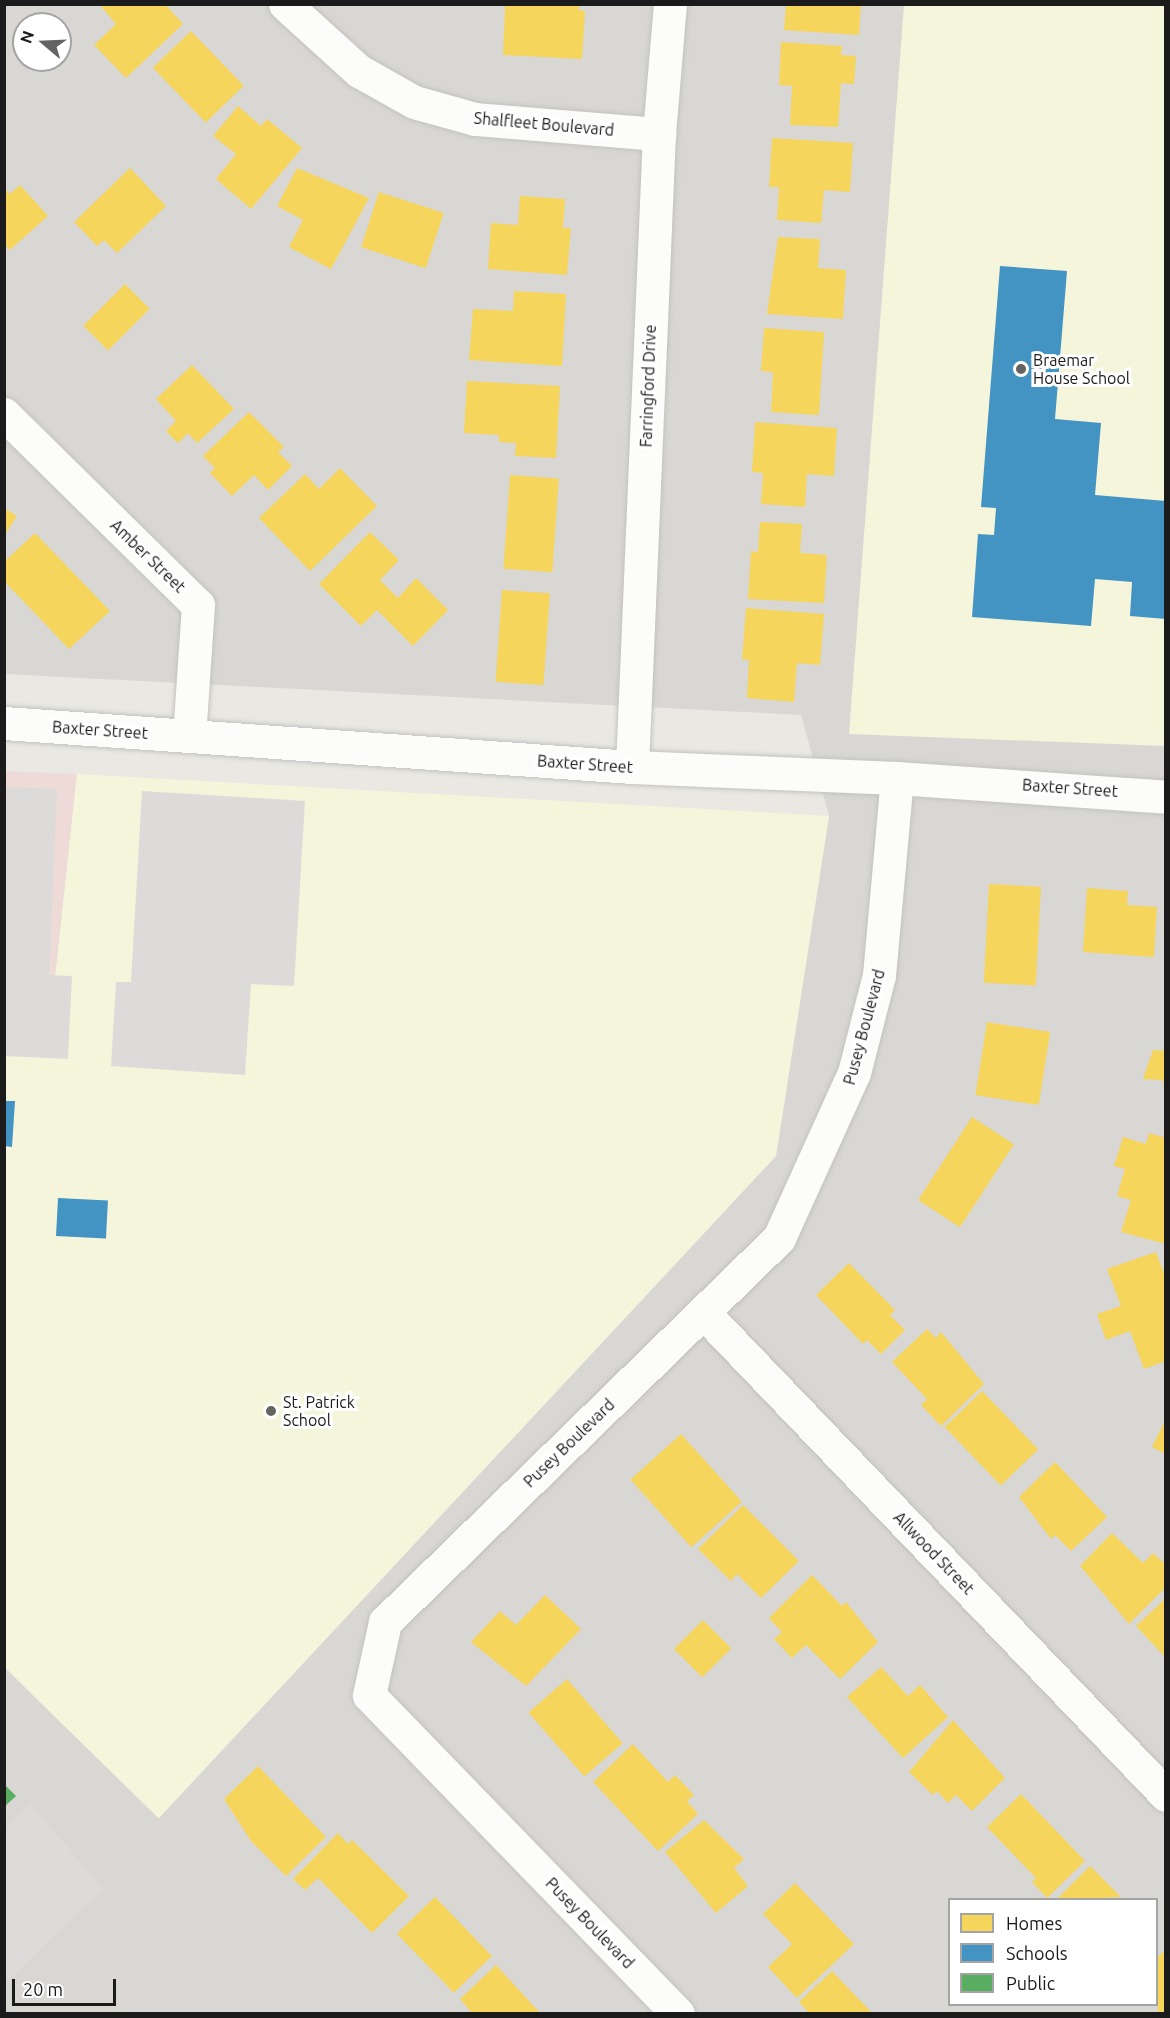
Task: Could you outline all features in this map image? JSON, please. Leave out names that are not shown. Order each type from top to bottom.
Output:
[{"type":"street","name":"Shalfleet Boulevard","points":[[285,4],[358,71],[414,102],[475,119],[659,134]]},
{"type":"street","name":"Farringford Drive","points":[[632,767],[659,134],[670,4]]},
{"type":"street","name":"Amber Street","points":[[4,414],[198,604],[189,736]]},
{"type":"street","name":"Baxter Street","points":[[4,723],[632,767],[897,778],[1166,797]]},
{"type":"street","name":"Pusey Boulevard","points":[[678,2013],[369,1695],[385,1622],[779,1238],[854,1073],[879,975],[897,778]]},
{"type":"street","name":"Allwood Street","points":[[703,1312],[1166,1795]]},
{"type":"shaded area","points":[[4,5],[1165,5],[1165,2013],[12,2013],[191,1850],[157,1820],[776,1156],[829,816],[801,715],[5,674]]},
{"type":"shaded area","name":"Braemar House School","points":[[904,5],[1165,5],[1165,746],[849,734]]},
{"type":"shaded area","points":[[5,771],[77,774],[52,1007],[5,1003]]},
{"type":"shaded area","name":"St. Patrick School","points":[[77,774],[829,816],[776,1156],[157,1820],[5,1667],[4,1004],[52,1007]]},
{"type":"shaded area","points":[[5,787],[57,789],[49,975],[72,976],[68,1059],[5,1056]]},
{"type":"shaded area","points":[[142,791],[305,801],[294,986],[251,984],[245,1075],[111,1066],[116,982],[131,982]]},
{"type":"shaded area","points":[[4,1667],[191,1850],[12,2014],[4,2013]]},
{"type":"shaded area","points":[[30,1803],[103,1889],[5,1984],[5,1828]]},
{"type":"building: Homes","points":[[99,4],[165,4],[183,24],[126,78],[94,45],[116,24]]},
{"type":"building: Homes","points":[[579,4],[579,10],[585,11],[582,59],[503,55],[505,6]]},
{"type":"building: Homes","points":[[786,5],[861,5],[859,35],[784,30]]},
{"type":"building: Homes","points":[[191,31],[244,86],[206,122],[153,68]]},
{"type":"building: Homes","points":[[781,42],[842,46],[841,55],[856,56],[854,84],[841,83],[838,127],[790,125],[792,86],[779,85]]},
{"type":"building: Homes","points":[[238,106],[261,126],[267,119],[302,148],[251,209],[216,179],[236,154],[213,136]]},
{"type":"building: Homes","points":[[772,138],[853,143],[850,192],[824,190],[821,223],[777,220],[779,187],[769,187]]},
{"type":"building: Homes","points":[[130,168],[166,206],[117,253],[104,240],[97,246],[74,222]]},
{"type":"building: Homes","points":[[297,168],[369,198],[331,269],[289,247],[303,220],[277,206]]},
{"type":"building: Homes","points":[[20,185],[48,216],[10,250],[4,244],[4,188],[10,194]]},
{"type":"building: Homes","points":[[379,192],[444,213],[426,268],[361,247]]},
{"type":"building: Homes","points":[[520,196],[565,199],[563,228],[571,228],[567,275],[488,269],[491,223],[518,225]]},
{"type":"building: Homes","points":[[778,237],[820,239],[818,268],[846,270],[843,319],[767,314]]},
{"type":"building: Homes","points":[[125,284],[150,309],[108,350],[83,326]]},
{"type":"building: Homes","points":[[514,291],[566,294],[562,366],[469,360],[473,309],[513,311]]},
{"type":"building: Homes","points":[[764,328],[824,332],[819,415],[771,412],[773,372],[761,371]]},
{"type":"building: Homes","points":[[192,365],[234,409],[197,443],[188,433],[178,443],[166,431],[176,421],[156,399]]},
{"type":"building: Homes","points":[[467,381],[560,386],[556,458],[515,456],[516,443],[499,442],[499,435],[464,433]]},
{"type":"building: Homes","points":[[249,412],[284,447],[278,452],[292,466],[268,490],[254,475],[232,496],[210,473],[215,468],[203,456]]},
{"type":"building: Homes","points":[[755,422],[837,428],[834,476],[807,474],[805,507],[761,504],[763,473],[752,472]]},
{"type":"building: Homes","points":[[340,468],[377,506],[310,571],[259,518],[305,474],[319,489]]},
{"type":"building: Homes","points":[[510,475],[559,478],[552,572],[503,569]]},
{"type":"building: Homes","points":[[4,508],[17,516],[4,536]]},
{"type":"building: Homes","points":[[760,522],[802,524],[800,553],[827,555],[824,603],[748,599],[751,551],[758,552]]},
{"type":"building: Homes","points":[[370,532],[399,560],[380,580],[398,598],[416,578],[448,610],[413,646],[377,610],[361,626],[319,584]]},
{"type":"building: Homes","points":[[35,533],[110,611],[69,649],[4,581],[4,562]]},
{"type":"building: Homes","points":[[502,590],[550,593],[543,685],[496,682]]},
{"type":"building: Homes","points":[[746,608],[824,614],[820,665],[797,663],[794,702],[747,698],[749,660],[742,659]]},
{"type":"building: Homes","points":[[989,884],[1041,887],[1036,986],[984,983]]},
{"type":"building: Homes","points":[[1087,888],[1128,891],[1127,905],[1157,907],[1154,957],[1083,952]]},
{"type":"building: Homes","points":[[987,1022],[1050,1032],[1039,1105],[975,1095]]},
{"type":"building: Homes","points":[[1153,1050],[1166,1051],[1166,1101],[1163,1080],[1143,1079]]},
{"type":"building: Homes","points":[[972,1117],[1014,1144],[960,1227],[918,1200]]},
{"type":"building: Homes","points":[[1149,1133],[1166,1138],[1166,1244],[1121,1232],[1131,1200],[1117,1196],[1125,1169],[1114,1166],[1123,1137],[1146,1144]]},
{"type":"building: Homes","points":[[1156,1252],[1166,1279],[1166,1361],[1144,1369],[1130,1331],[1106,1340],[1097,1314],[1121,1306],[1107,1269]]},
{"type":"building: Homes","points":[[849,1263],[895,1310],[890,1315],[905,1330],[881,1354],[867,1340],[863,1344],[816,1295]]},
{"type":"building: Homes","points":[[927,1329],[936,1338],[941,1332],[984,1384],[941,1426],[921,1405],[927,1399],[892,1362]]},
{"type":"building: Homes","points":[[982,1391],[1038,1449],[1001,1485],[945,1427]]},
{"type":"building: Homes","points":[[1166,1419],[1166,1454],[1152,1447]]},
{"type":"building: Homes","points":[[681,1434],[742,1502],[691,1547],[630,1480]]},
{"type":"building: Homes","points":[[1055,1462],[1107,1517],[1071,1551],[1055,1535],[1051,1539],[1019,1497]]},
{"type":"building: Homes","points":[[743,1505],[799,1561],[761,1598],[737,1574],[731,1581],[698,1549]]},
{"type":"building: Homes","points":[[1112,1533],[1143,1563],[1153,1553],[1166,1565],[1166,1587],[1129,1624],[1080,1566]]},
{"type":"building: Homes","points":[[812,1575],[842,1606],[846,1602],[878,1642],[840,1679],[806,1645],[792,1658],[774,1639],[782,1632],[769,1618]]},
{"type":"building: Homes","points":[[545,1595],[581,1629],[526,1686],[471,1642],[500,1611],[516,1625]]},
{"type":"building: Homes","points":[[1166,1598],[1166,1658],[1136,1626]]},
{"type":"building: Homes","points":[[703,1620],[731,1648],[702,1677],[674,1649]]},
{"type":"building: Homes","points":[[881,1667],[908,1696],[920,1685],[948,1717],[903,1758],[847,1697]]},
{"type":"building: Homes","points":[[567,1679],[623,1743],[584,1777],[529,1712]]},
{"type":"building: Homes","points":[[953,1720],[1005,1778],[972,1811],[956,1795],[948,1803],[937,1791],[933,1795],[909,1772]]},
{"type":"building: Homes","points":[[633,1744],[668,1782],[675,1775],[694,1795],[687,1801],[698,1814],[658,1851],[593,1782]]},
{"type":"building: Homes","points":[[258,1766],[326,1837],[286,1876],[251,1841],[224,1799]]},
{"type":"building: Homes","points":[[1021,1794],[1085,1861],[1047,1898],[1032,1882],[1036,1878],[987,1827]]},
{"type":"building: Homes","points":[[704,1820],[744,1859],[734,1868],[748,1886],[716,1913],[665,1852]]},
{"type":"building: Homes","points":[[338,1833],[348,1844],[352,1840],[409,1896],[372,1933],[318,1878],[305,1890],[293,1879]]},
{"type":"building: Homes","points":[[1090,1866],[1121,1897],[1099,1898],[1058,1898]]},
{"type":"building: Homes","points":[[795,1883],[854,1944],[797,1998],[768,1967],[792,1944],[763,1914]]},
{"type":"building: Homes","points":[[435,1897],[492,1956],[454,1993],[397,1934]]},
{"type":"building: Homes","points":[[1166,1950],[1166,2014],[1158,2014],[1158,1956]]},
{"type":"building: Homes","points":[[496,1965],[541,2014],[473,2014],[460,1999]]},
{"type":"building: Homes","points":[[832,1971],[873,2014],[810,2014],[799,2002]]},
{"type":"building: Schools","points":[[1000,266],[1067,271],[1055,419],[1101,423],[1095,495],[1166,501],[1166,619],[1130,616],[1132,582],[1095,579],[1091,626],[972,617],[978,534],[994,535],[996,508],[981,507]]},
{"type":"building: Schools","points":[[4,1101],[15,1101],[12,1147],[4,1146]]},
{"type":"building: Schools","points":[[58,1198],[108,1201],[106,1239],[56,1236]]},
{"type":"building: Public","points":[[4,1784],[16,1796],[4,1807]]},
{"type":"place","name":"Braemar House School","points":[[1021,369]]},
{"type":"place","name":"St. Patrick School","points":[[271,1411]]}]
